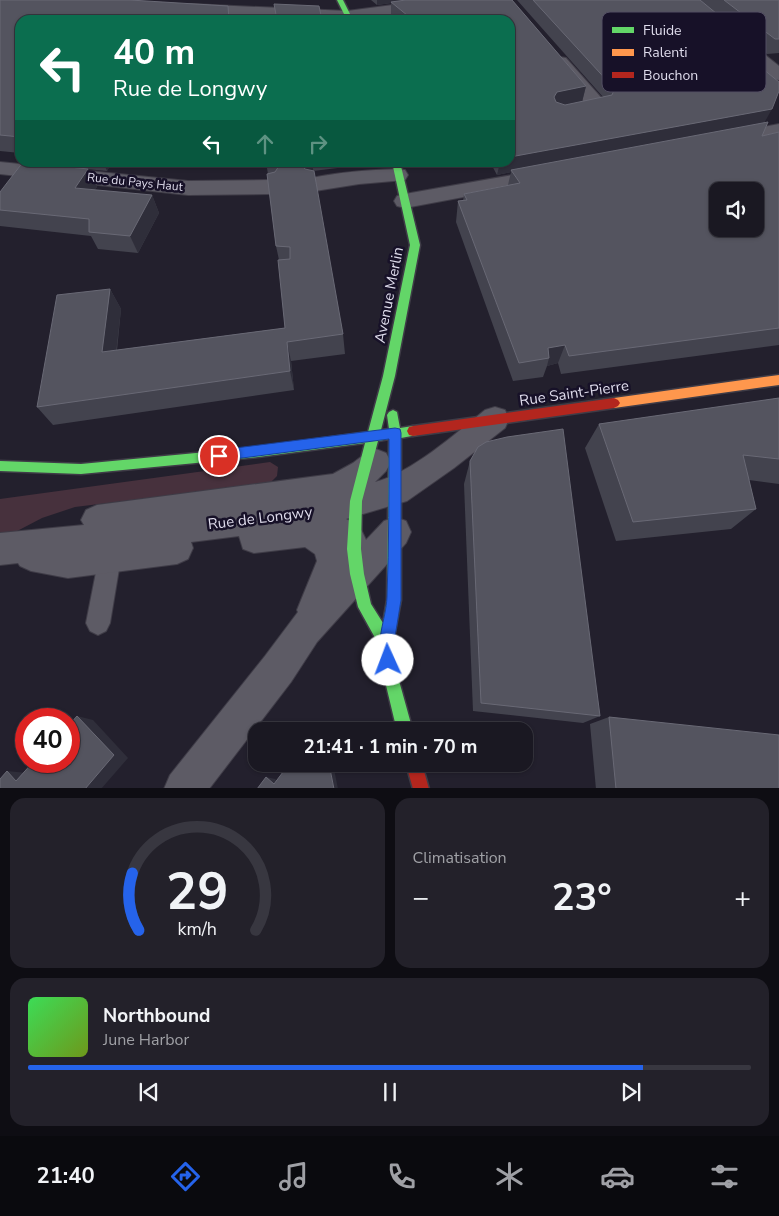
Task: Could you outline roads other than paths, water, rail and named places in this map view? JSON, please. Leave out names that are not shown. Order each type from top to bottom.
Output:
[{"type":"street","points":[[340,0],[347,15]]},
{"type":"street","points":[[368,15],[466,0]]},
{"type":"street","points":[[687,0],[702,12]]},
{"type":"street","points":[[175,9],[290,15]]},
{"type":"street","points":[[550,50],[598,106],[561,113]]},
{"type":"street","points":[[766,64],[779,75]]},
{"type":"street","points":[[704,144],[779,130]]},
{"type":"street","name":"Rue du Pays Haut","points":[[0,168],[188,188],[270,188]]},
{"type":"street","points":[[315,184],[397,169]]},
{"type":"street","name":"Avenue Merlin","points":[[379,631],[394,600],[396,491],[384,434],[388,376],[415,245],[397,169]]},
{"type":"street","points":[[405,201],[561,172]]},
{"type":"street","name":"Avenue Merlin","points":[[384,434],[388,376]]},
{"type":"street","name":"Rue Saint-Pierre","points":[[384,434],[779,380]]},
{"type":"street","name":"Rue de Longwy","points":[[360,487],[396,491],[444,459],[495,419]]},
{"type":"street","points":[[0,466],[81,469],[258,452],[384,434]]},
{"type":"street","name":"Rue de Longwy","points":[[0,549],[320,511],[360,487],[386,453],[384,434]]},
{"type":"street","points":[[360,487],[355,561],[365,607],[379,631],[403,722]]},
{"type":"street","name":"Rue de Longwy","points":[[0,549],[68,562],[330,531],[344,533],[350,539],[355,561]]},
{"type":"street","name":"Rue de Longwy","points":[[305,630],[327,581],[333,561],[330,545],[310,532]]},
{"type":"street","points":[[184,788],[278,669],[355,561],[395,532]]},
{"type":"street","points":[[305,630],[335,612],[346,608],[357,608],[379,631]]},
{"type":"street","points":[[416,772],[421,788]]},
{"type":"lane","points":[[98,623],[110,556]]}]
